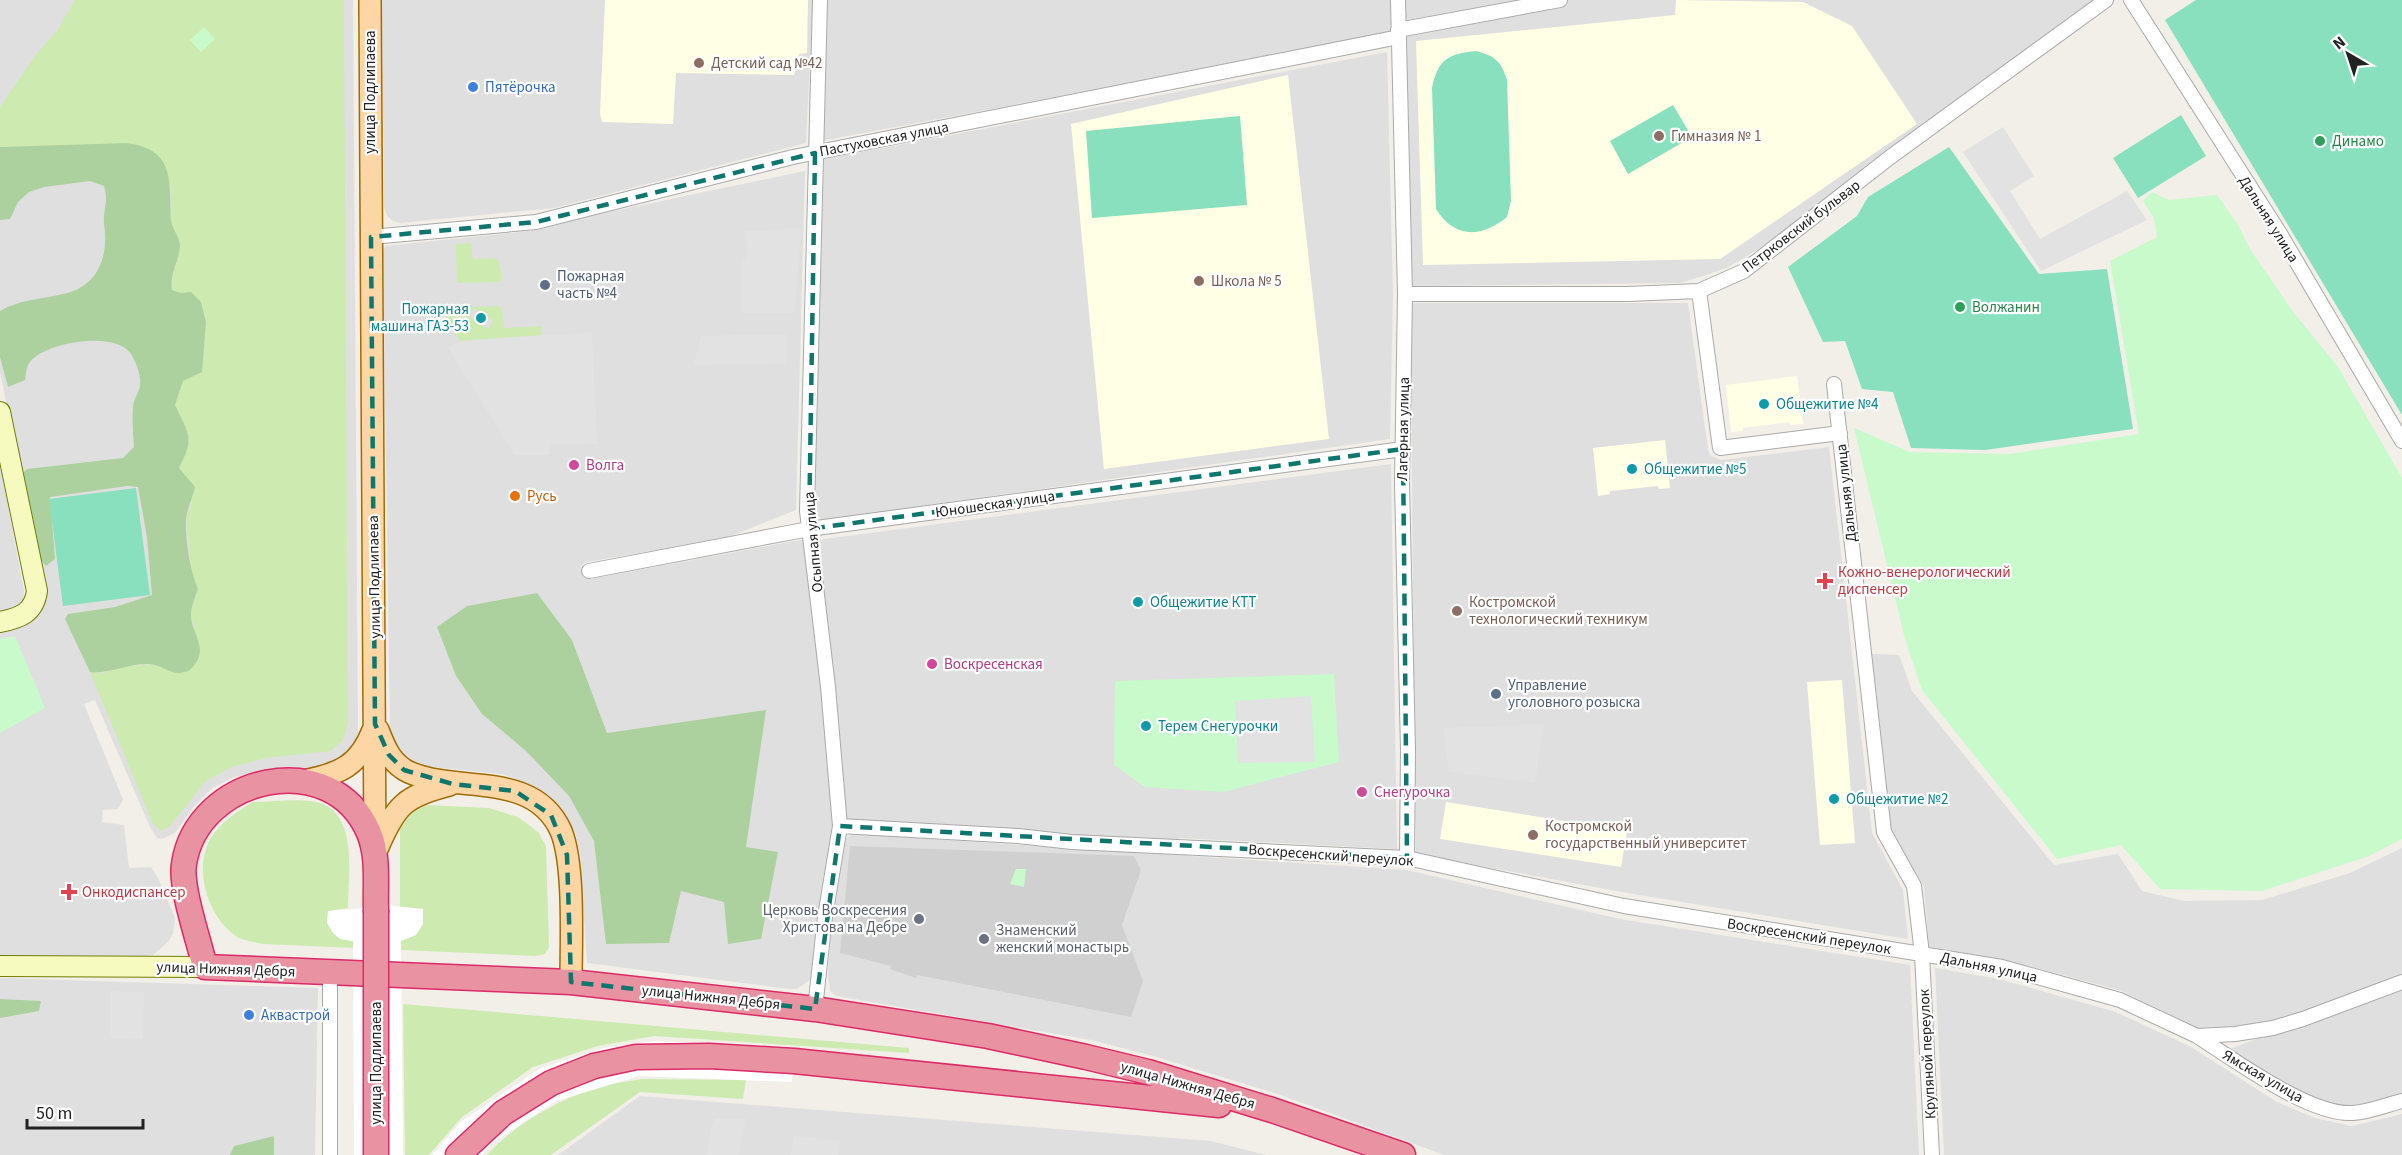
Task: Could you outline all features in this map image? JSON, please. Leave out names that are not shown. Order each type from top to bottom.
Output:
[{"type":"highway","points":[[205,967],[183,880],[184,864],[194,836],[209,815],[236,793],[256,785],[303,781],[319,784],[345,798],[357,811],[369,832],[375,852]]},
{"type":"highway","name":"улица Подлипаева","points":[[375,852],[376,1155]]},
{"type":"highway","name":"улица Нижняя Дебря","points":[[205,967],[571,982],[815,1009],[1038,1046],[1148,1072],[1272,1110],[1403,1155]]},
{"type":"highway","points":[[458,1155],[503,1113],[551,1083],[594,1066],[636,1057],[709,1056],[794,1061],[1272,1110]]},
{"type":"main road","name":"улица Подлипаева","points":[[370,0],[375,852]]},
{"type":"main road","points":[[303,781],[335,773],[350,764],[361,755],[375,724]]},
{"type":"main road","points":[[375,724],[389,755],[404,770],[453,784],[486,785],[515,791],[534,800],[551,815],[561,831],[567,855],[571,982]]},
{"type":"main road","points":[[375,852],[390,822],[404,802],[417,794],[453,784]]},
{"type":"street","name":"Осыпная улица","points":[[815,1009],[825,917],[840,826],[828,687],[807,511],[820,0]]},
{"type":"street","name":"Лагерная улица","points":[[1398,0],[1405,294],[1403,449],[1408,750],[1407,858]]},
{"type":"street","name":"Пастуховская улица","points":[[371,237],[536,222],[793,156],[1560,0]]},
{"type":"street","name":"Петрковский бульвар","points":[[1405,294],[1628,294],[1699,291],[1744,271],[1889,158],[2106,0]]},
{"type":"street","name":"Дальняя улица","points":[[2130,0],[2278,232],[2402,441]]},
{"type":"street","points":[[1699,291],[1720,448],[1840,434]]},
{"type":"street","name":"Дальняя улица","points":[[1834,384],[1884,832],[1914,886],[1922,954],[2002,967],[2120,1000],[2197,1036],[2235,1034],[2273,1028],[2402,982]]},
{"type":"street","points":[[0,412],[37,591],[36,601],[28,611],[16,618],[4,621]]},
{"type":"street","name":"Юношеская улица","points":[[589,571],[809,530],[1403,449]]},
{"type":"street","name":"Воскресенский переулок","points":[[840,826],[1072,842],[1407,858],[1624,906],[1772,932],[1922,954]]},
{"type":"street","name":"Крупяной переулок","points":[[1922,954],[1932,1155]]},
{"type":"street","name":"улица Нижняя Дебря","points":[[0,966],[205,967]]},
{"type":"street","points":[[330,972],[330,1155]]},
{"type":"street","name":"Ямская улица","points":[[2197,1036],[2282,1090],[2318,1106],[2352,1113],[2402,1101]]},
{"type":"highlighted area","points":[[815,153],[809,529],[1403,449],[1407,858],[840,826],[815,1009],[571,982],[567,855],[551,815],[515,791],[453,784],[404,770],[389,755],[375,724],[371,237],[536,222]]},
{"type":"shaded area","points":[[0,0],[353,0],[358,734],[349,750],[336,762],[312,768],[268,770],[234,777],[213,788],[195,805],[175,833],[162,839],[157,838],[150,827],[95,700],[84,704],[123,800],[118,809],[103,810],[102,822],[124,825],[129,868],[151,867],[175,918],[173,934],[168,942],[153,955],[0,955],[0,631],[17,627],[39,568],[0,372]]},
{"type":"shaded area","points":[[382,0],[813,0],[806,143],[554,208],[400,223],[393,221],[387,216],[384,207]]},
{"type":"shaded area","name":"Детский сад №42","points":[[605,0],[808,0],[807,53],[799,54],[794,75],[676,73],[673,124],[602,122],[600,114]]},
{"type":"shaded area","points":[[827,0],[1394,0],[1395,33],[821,141]]},
{"type":"shaded area","name":"Гимназия № 1","points":[[1403,0],[2097,0],[1846,182],[1780,236],[1727,268],[1681,283],[1407,286]]},
{"type":"shaded area","name":"Гимназия № 1","points":[[1676,0],[1803,2],[1852,26],[1917,124],[1720,259],[1423,265],[1416,41],[1675,15]]},
{"type":"shaded area","points":[[1387,52],[1393,294],[1390,439],[823,520],[817,516],[814,471],[824,159]]},
{"type":"shaded area","name":"Школа № 5","points":[[1288,75],[1329,439],[1104,469],[1071,124]]},
{"type":"shaded area","points":[[2003,127],[2034,176],[2010,191],[2040,239],[2127,191],[2147,220],[2041,271],[1963,152]]},
{"type":"shaded area","points":[[805,171],[796,510],[726,538],[587,562],[580,570],[583,577],[590,579],[805,539],[824,686],[834,823],[813,973],[810,980],[797,989],[789,989],[587,963],[580,854],[575,832],[557,806],[538,790],[520,780],[502,774],[414,765],[398,754],[390,734],[383,249],[386,246],[538,230],[590,216]]},
{"type":"shaded area","points":[[801,228],[795,313],[741,313],[741,261],[747,260],[745,231]]},
{"type":"shaded area","points":[[1410,303],[1688,303],[1708,450],[1711,456],[1721,460],[1829,447],[1872,833],[1903,890],[1908,939],[1627,893],[1416,854]]},
{"type":"shaded area","points":[[592,332],[597,444],[549,445],[549,455],[515,455],[448,348],[460,341]]},
{"type":"shaded area","points":[[786,334],[787,364],[694,365],[701,336]]},
{"type":"shaded area","name":"Общежитие №4","points":[[1797,376],[1803,424],[1790,425],[1789,422],[1743,428],[1743,431],[1731,432],[1726,385]]},
{"type":"shaded area","name":"Общежитие №5","points":[[1665,440],[1670,488],[1659,489],[1658,486],[1610,491],[1610,494],[1598,496],[1593,448]]},
{"type":"shaded area","points":[[0,463],[24,591],[23,604],[0,617]]},
{"type":"shaded area","points":[[1391,464],[1397,849],[1180,838],[1174,841],[1085,837],[845,820],[817,540]]},
{"type":"shaded area","points":[[1872,654],[1899,655],[1912,691],[2054,865],[2118,854],[2142,891],[2184,901],[2262,900],[2350,873],[2402,848],[2402,974],[2290,1016],[2242,1027],[2198,1028],[2119,990],[2033,967],[1929,947],[1924,887],[1891,828]]},
{"type":"shaded area","name":"Общежитие №2","points":[[1842,680],[1855,843],[1820,845],[1807,682]]},
{"type":"shaded area","points":[[1311,696],[1315,762],[1238,763],[1235,701]]},
{"type":"shaded area","points":[[1544,724],[1535,783],[1449,772],[1443,728]]},
{"type":"shaded area","name":"Костромской государственный университет","points":[[1446,802],[1627,831],[1621,867],[1440,839]]},
{"type":"shaded area","points":[[853,834],[1407,870],[1620,919],[1910,965],[1919,1155],[1444,1155],[1278,1094],[1153,1056],[1091,1040],[836,996],[830,991],[828,975],[832,921],[842,843]]},
{"type":"shaded area","name":"Знаменский женский монастырь","points":[[850,846],[1134,856],[1141,870],[1122,925],[1143,981],[1131,1017],[917,975],[916,978],[890,969],[891,966],[840,953]]},
{"type":"shaded area","points":[[1935,968],[1999,979],[2116,1012],[2191,1047],[2277,1102],[2315,1118],[2352,1126],[2402,1114],[2402,1155],[1944,1155]]},
{"type":"shaded area","points":[[0,978],[318,988],[315,1155],[0,1155]]},
{"type":"shaded area","points":[[2402,985],[2402,1100],[2353,1109],[2319,1100],[2278,1081],[2227,1050]]},
{"type":"shaded area","points":[[110,991],[144,992],[143,1039],[110,1038]]},
{"type":"shaded area","points":[[640,1096],[1211,1141],[1266,1155],[558,1155]]},
{"type":"shaded area","points":[[714,1118],[746,1118],[739,1155],[706,1155]]},
{"type":"shaded area","points":[[794,1136],[840,1141],[838,1155],[791,1155]]},
{"type":"green space","points":[[75,0],[344,0],[348,723],[343,740],[331,751],[266,758],[232,767],[206,781],[170,826],[161,831],[153,824],[90,672],[104,673],[120,667],[151,664],[178,673],[195,627],[192,613],[198,589],[192,574],[186,517],[192,504],[184,475],[179,468],[187,450],[188,436],[175,405],[183,381],[202,371],[206,322],[201,302],[172,291],[170,280],[176,267],[180,243],[171,223],[171,188],[99,145],[0,147],[0,107],[37,53],[56,32]]},
{"type":"green space","name":"Динамо","points":[[2196,0],[2402,0],[2402,415],[2165,20]]},
{"type":"green space","points":[[204,27],[215,39],[201,52],[190,40]]},
{"type":"green space","points":[[1476,51],[1496,60],[1507,80],[1511,201],[1507,217],[1488,229],[1469,232],[1451,226],[1436,209],[1432,88],[1441,64],[1451,56]]},
{"type":"green space","points":[[1673,105],[1692,137],[1628,174],[1610,141]]},
{"type":"green space","points":[[2181,115],[2206,156],[2138,198],[2113,158]]},
{"type":"green space","points":[[1240,116],[1247,205],[1092,218],[1086,131]]},
{"type":"green space","points":[[127,143],[154,152],[167,169],[171,220],[180,246],[171,284],[172,290],[181,293],[191,292],[201,302],[206,322],[202,372],[183,381],[175,405],[188,436],[187,449],[179,468],[195,487],[186,527],[190,564],[198,589],[191,616],[200,652],[192,668],[180,673],[149,664],[90,672],[65,619],[68,614],[115,607],[152,595],[147,537],[138,487],[127,486],[50,497],[55,559],[46,566],[41,560],[24,477],[27,469],[123,458],[134,447],[133,406],[140,380],[133,357],[123,347],[111,342],[65,344],[38,355],[30,362],[25,380],[8,387],[0,357],[0,311],[22,302],[75,290],[93,277],[99,268],[105,247],[106,196],[104,186],[90,181],[44,187],[29,192],[18,202],[10,219],[0,220],[0,147]]},
{"type":"green space","name":"Волжанин","points":[[1949,147],[2039,274],[2107,269],[2133,429],[1985,450],[1911,448],[1893,392],[1862,389],[1845,341],[1823,342],[1788,267],[1857,216],[1868,197]]},
{"type":"green space","points":[[2152,192],[2169,200],[2217,195],[2291,309],[2338,367],[2402,478],[2402,839],[2369,856],[2262,891],[2160,889],[2121,845],[2057,859],[1922,690],[1905,639],[1854,428],[1910,452],[2009,454],[2139,434],[2110,261],[2157,237],[2154,218],[2143,201]]},
{"type":"green space","points":[[471,243],[473,259],[494,258],[499,261],[502,278],[500,282],[457,283],[456,244]]},
{"type":"green space","points":[[500,306],[504,328],[541,326],[542,335],[460,341],[445,319],[449,310],[459,308],[488,329],[493,320],[475,308],[473,311],[467,307]]},
{"type":"green space","points":[[136,488],[150,595],[63,606],[49,499]]},
{"type":"green space","points":[[537,593],[572,640],[607,733],[766,710],[746,847],[778,852],[761,939],[728,944],[724,902],[681,891],[669,943],[606,944],[594,841],[569,796],[526,751],[482,714],[456,676],[437,627],[467,606]]},
{"type":"green space","points":[[15,636],[45,708],[0,733],[0,639]]},
{"type":"green space","points":[[1334,674],[1339,762],[1223,792],[1145,787],[1114,765],[1115,681]]},
{"type":"green space","points":[[298,800],[316,802],[334,812],[342,822],[349,850],[348,908],[328,911],[330,927],[340,939],[423,924],[423,909],[400,907],[400,829],[411,813],[426,805],[489,808],[518,817],[538,832],[546,846],[549,947],[545,954],[536,956],[263,944],[237,937],[227,929],[212,908],[204,883],[204,858],[207,846],[220,826],[253,802]]},
{"type":"green space","points":[[1016,869],[1026,869],[1024,887],[1010,884]]},
{"type":"green space","points":[[0,999],[41,1001],[39,1011],[0,1018]]},
{"type":"green space","points":[[403,1004],[909,1048],[909,1053],[654,1036],[598,1046],[533,1067],[461,1118],[429,1155],[405,1155]]},
{"type":"green space","points":[[642,1079],[746,1080],[743,1099],[640,1092],[551,1155],[487,1155],[522,1124],[578,1094],[598,1087]]},
{"type":"green space","points":[[274,1136],[274,1155],[230,1155],[234,1146]]},
{"type":"pier","points":[[394,906],[423,909],[423,924],[416,935],[401,941],[403,1155],[354,1155],[353,941],[340,939],[333,933],[327,923],[328,911]]},
{"type":"pier","points":[[653,1041],[793,1047],[792,1082],[639,1076],[556,1101],[492,1143],[482,1155],[432,1155],[462,1121],[541,1068],[604,1048]]},
{"type":"place","name":"Детский сад №42","points":[[699,63]]},
{"type":"place","name":"Пятёрочка","points":[[473,87]]},
{"type":"place","name":"Гимназия № 1","points":[[1659,136]]},
{"type":"place","name":"Динамо","points":[[2320,141]]},
{"type":"place","name":"Школа № 5","points":[[1199,281]]},
{"type":"place","name":"Пожарная часть №4","points":[[545,285]]},
{"type":"place","name":"Волжанин","points":[[1960,307]]},
{"type":"place","name":"Пожарная машина ГАЗ-53","points":[[481,318]]},
{"type":"place","name":"Общежитие №4","points":[[1764,404]]},
{"type":"place","name":"Волга","points":[[574,465]]},
{"type":"place","name":"Общежитие №5","points":[[1632,469]]},
{"type":"place","name":"Русь","points":[[515,496]]},
{"type":"place","name":"Кожно-венерологический диспенсер","points":[[1825,581]]},
{"type":"place","name":"Общежитие КТТ","points":[[1138,602]]},
{"type":"place","name":"Костромской технологический техникум","points":[[1457,611]]},
{"type":"place","name":"Воскресенская","points":[[932,664]]},
{"type":"place","name":"Управление уголовного розыска","points":[[1496,694]]},
{"type":"place","name":"Терем Cнегурочки","points":[[1146,726]]},
{"type":"place","name":"Снегурочка","points":[[1362,792]]},
{"type":"place","name":"Общежитие №2","points":[[1834,799]]},
{"type":"place","name":"Костромской государственный университет","points":[[1533,835]]},
{"type":"place","name":"Онкодиспансер","points":[[69,892]]},
{"type":"place","name":"Церковь Воскресения Христова на Дебре","points":[[919,919]]},
{"type":"place","name":"Знаменский женский монастырь","points":[[984,939]]},
{"type":"place","name":"Аквастрой","points":[[249,1015]]}]
